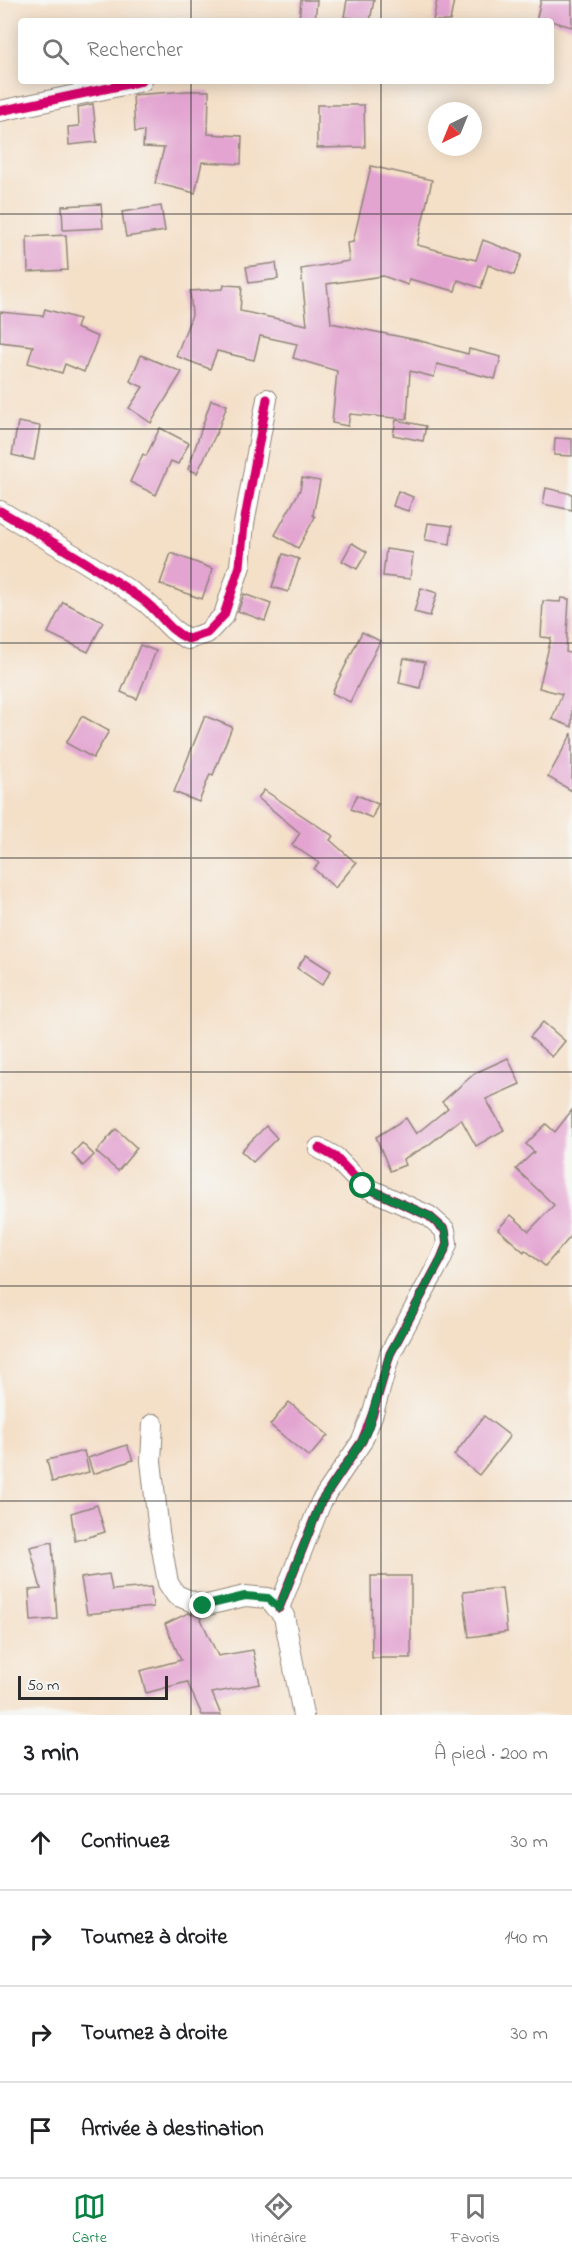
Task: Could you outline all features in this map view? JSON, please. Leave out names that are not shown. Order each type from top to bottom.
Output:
[{"type":"street","points":[[0,111],[128,84]]},
{"type":"street","points":[[0,511],[145,602],[174,632],[188,639],[207,633],[224,615],[240,566],[244,524],[267,399]]},
{"type":"street","points":[[279,1608],[321,1502],[362,1441],[373,1413],[390,1354],[433,1275],[447,1244],[445,1230],[429,1216],[363,1186],[335,1157],[319,1148]]},
{"type":"street","points":[[153,1424],[151,1461],[159,1532],[168,1583],[176,1595],[203,1606],[245,1596],[268,1598],[279,1608],[284,1616],[303,1715]]},
{"type":"building","points":[[301,0],[317,0],[315,18],[299,18]]},
{"type":"building","points":[[347,0],[374,0],[371,18],[344,17]]},
{"type":"building","points":[[437,0],[454,0],[451,18],[434,18]]},
{"type":"building","points":[[541,0],[572,0],[572,27],[554,22],[554,18],[537,18]]},
{"type":"building","points":[[209,91],[208,134],[242,136],[241,164],[202,162],[195,193],[155,183],[164,148],[143,147],[144,131],[135,132],[133,95]]},
{"type":"building","points":[[93,104],[97,142],[69,145],[68,127],[79,126],[78,107]]},
{"type":"building","points":[[317,105],[364,105],[365,147],[317,148]]},
{"type":"building","points":[[371,166],[432,180],[417,245],[476,260],[483,240],[522,255],[514,275],[488,265],[481,288],[458,280],[455,291],[409,279],[408,285],[383,276],[327,284],[331,323],[417,340],[468,354],[469,349],[501,357],[495,379],[437,364],[434,377],[410,371],[407,419],[350,414],[348,426],[332,423],[337,371],[293,358],[297,344],[260,336],[254,360],[217,351],[210,369],[176,356],[192,315],[190,291],[223,289],[224,285],[242,286],[240,311],[307,325],[301,269],[349,261],[347,243],[353,242]]},
{"type":"building","points":[[101,204],[103,228],[63,230],[62,206]]},
{"type":"building","points":[[161,206],[165,231],[126,237],[122,212]]},
{"type":"building","points":[[66,235],[68,270],[28,272],[27,237]]},
{"type":"building","points":[[276,263],[278,279],[249,283],[246,267]]},
{"type":"building","points":[[45,309],[79,319],[76,328],[98,337],[84,372],[65,364],[62,373],[28,363],[33,346],[0,342],[0,312],[43,316]]},
{"type":"building","points":[[141,355],[182,372],[151,423],[129,408],[143,387],[130,381]]},
{"type":"building","points":[[211,400],[227,405],[218,430],[197,473],[188,469]]},
{"type":"building","points":[[396,420],[426,426],[423,441],[393,435]]},
{"type":"building","points":[[18,422],[40,426],[34,460],[12,455]]},
{"type":"building","points":[[160,428],[189,443],[178,464],[171,461],[156,495],[130,482],[143,454],[146,456]]},
{"type":"building","points":[[555,438],[572,439],[572,456],[554,455]]},
{"type":"building","points":[[302,478],[320,481],[313,515],[315,517],[298,548],[275,535],[300,490]]},
{"type":"building","points":[[546,488],[572,494],[572,510],[543,504]]},
{"type":"building","points":[[398,491],[413,497],[408,511],[393,506]]},
{"type":"building","points":[[428,523],[452,526],[450,544],[425,540]]},
{"type":"building","points":[[352,543],[367,552],[357,569],[342,561]]},
{"type":"building","points":[[386,549],[413,553],[410,579],[383,576]]},
{"type":"building","points":[[171,553],[213,569],[202,599],[160,584]]},
{"type":"building","points":[[283,554],[299,559],[288,592],[272,587]]},
{"type":"building","points":[[421,588],[437,593],[430,616],[414,612]]},
{"type":"building","points":[[244,594],[271,604],[265,621],[238,611]]},
{"type":"building","points":[[561,598],[569,599],[566,652],[572,654],[572,727],[552,719],[562,694],[539,688],[551,638],[541,637],[543,601],[560,602]]},
{"type":"building","points":[[63,602],[103,622],[88,652],[48,633]]},
{"type":"building","points":[[362,632],[380,641],[350,702],[332,693]]},
{"type":"building","points":[[140,645],[156,651],[137,699],[121,692]]},
{"type":"building","points":[[404,658],[425,662],[420,688],[399,683]]},
{"type":"building","points":[[82,716],[109,731],[93,758],[66,743]]},
{"type":"building","points":[[205,716],[232,727],[213,775],[210,774],[199,802],[174,792]]},
{"type":"building","points":[[572,733],[572,791],[548,777]]},
{"type":"building","points":[[264,790],[333,836],[330,840],[356,863],[335,888],[314,869],[319,863],[292,845],[300,833],[258,798]]},
{"type":"building","points":[[357,795],[378,804],[372,818],[351,809]]},
{"type":"building","points":[[306,955],[331,971],[322,985],[297,968]]},
{"type":"building","points":[[543,1022],[565,1041],[552,1057],[530,1037]]},
{"type":"building","points":[[508,1058],[520,1084],[486,1099],[504,1130],[476,1146],[461,1119],[427,1146],[403,1159],[405,1165],[390,1171],[376,1137],[406,1118],[416,1134],[448,1108],[442,1102],[475,1073]]},
{"type":"building","points":[[572,1110],[572,1235],[545,1266],[525,1250],[524,1252],[498,1229],[511,1215],[529,1231],[554,1205],[516,1169],[534,1152],[526,1144],[546,1124],[555,1132]]},
{"type":"building","points":[[266,1126],[277,1138],[253,1162],[241,1151]]},
{"type":"building","points":[[116,1129],[137,1148],[118,1171],[96,1152]]},
{"type":"building","points":[[82,1143],[94,1155],[83,1166],[72,1154]]},
{"type":"building","points":[[289,1402],[328,1435],[309,1457],[270,1425]]},
{"type":"building","points":[[484,1416],[510,1436],[479,1475],[454,1455]]},
{"type":"building","points":[[127,1445],[133,1460],[93,1474],[88,1458]]},
{"type":"building","points":[[84,1451],[89,1472],[52,1482],[47,1460]]},
{"type":"building","points":[[97,1505],[105,1532],[75,1541],[71,1513]]},
{"type":"building","points":[[52,1542],[57,1619],[31,1621],[29,1590],[41,1589],[30,1547]]},
{"type":"building","points":[[109,1574],[112,1590],[151,1587],[153,1607],[87,1614],[81,1578]]},
{"type":"building","points":[[371,1576],[411,1576],[411,1658],[372,1658]]},
{"type":"building","points":[[502,1588],[507,1632],[469,1637],[463,1592]]},
{"type":"building","points":[[188,1613],[200,1617],[218,1656],[253,1650],[260,1684],[212,1693],[221,1715],[202,1715],[187,1682],[146,1693],[140,1671],[181,1660],[165,1624]]},
{"type":"cycle path","points":[[0,111],[128,84]]},
{"type":"cycle path","points":[[0,511],[143,600],[180,635],[188,639],[207,633],[224,615],[240,566],[244,524],[267,399]]},
{"type":"cycle path","points":[[279,1608],[321,1502],[362,1441],[373,1413],[390,1354],[447,1244],[445,1230],[429,1216],[363,1186],[335,1157],[319,1148]]},
{"type":"route","points":[[203,1606],[245,1596],[268,1598],[279,1608],[321,1502],[362,1441],[373,1413],[390,1354],[413,1308],[429,1283],[447,1244],[445,1230],[429,1216],[363,1186]]}]
